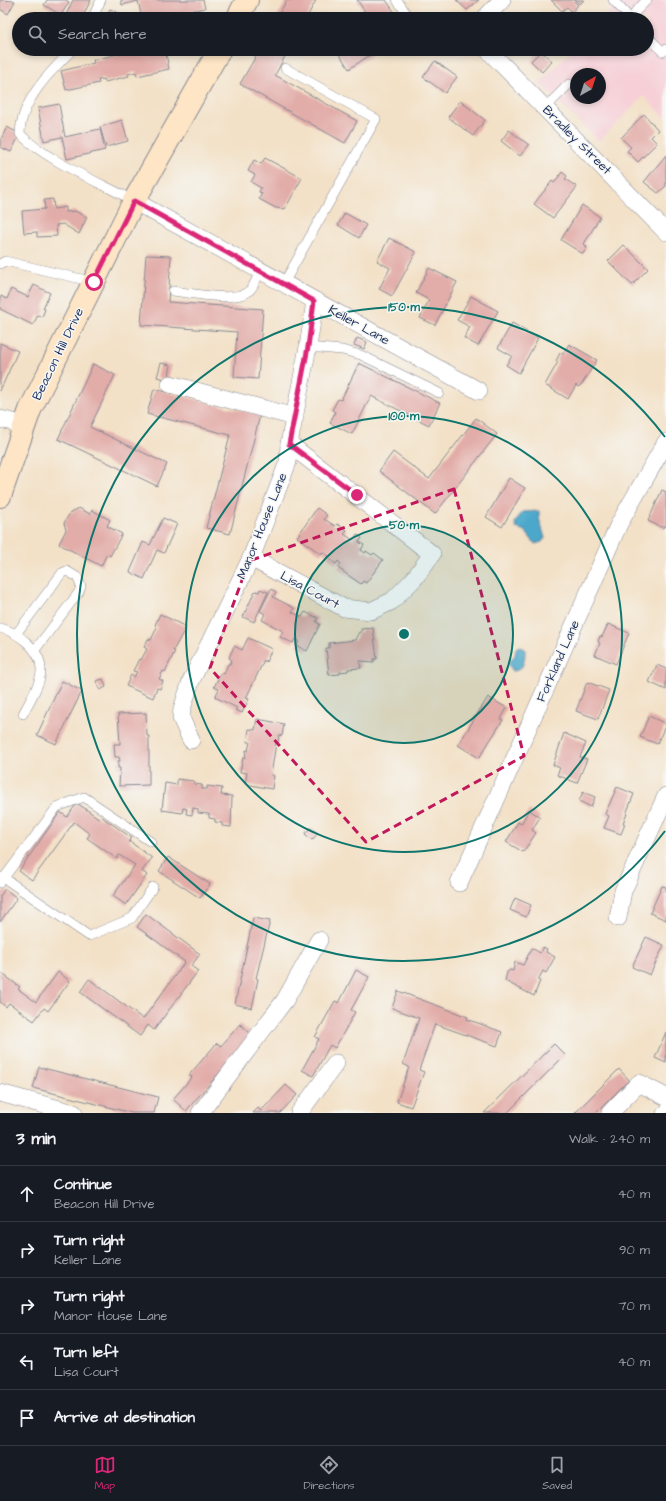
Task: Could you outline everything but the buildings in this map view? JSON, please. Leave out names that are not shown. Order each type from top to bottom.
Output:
[{"type":"street","points":[[241,12],[247,0]]},
{"type":"street","points":[[491,12],[502,0]]},
{"type":"street","name":"Beacon Hill Drive","points":[[0,496],[30,410],[134,201],[216,56]]},
{"type":"street","name":"Bradley Street","points":[[494,56],[666,232]]},
{"type":"street","name":"Keller Lane","points":[[134,201],[479,391]]},
{"type":"street","name":"Manor House Lane","points":[[192,740],[181,718],[182,709],[189,688],[250,558],[288,462],[289,444],[308,347],[314,301]]},
{"type":"street","points":[[170,384],[295,417]]},
{"type":"street","points":[[0,419],[13,422],[22,432]]},
{"type":"street","name":"Forkland Lane","points":[[458,884],[619,524],[666,442]]},
{"type":"street","name":"Lisa Court","points":[[250,558],[344,608],[371,611],[392,601],[414,580],[432,554],[289,444]]},
{"type":"street","points":[[618,918],[623,891],[666,796]]},
{"type":"street","points":[[200,1113],[285,1000],[319,940]]},
{"type":"street","points":[[299,1113],[336,1063]]},
{"type":"street","points":[[610,1113],[639,1083],[666,1097]]},
{"type":"street","points":[[0,1093],[74,1113]]},
{"type":"lane","points":[[95,12],[101,0]]},
{"type":"lane","points":[[397,0],[405,12]]},
{"type":"lane","points":[[613,0],[625,12]]},
{"type":"lane","points":[[636,12],[647,0]]},
{"type":"lane","points":[[654,43],[663,52],[666,49]]},
{"type":"lane","points":[[66,56],[40,83],[21,122],[20,134],[31,144],[54,159],[134,201]]},
{"type":"lane","points":[[284,283],[376,118],[285,68]]},
{"type":"lane","points":[[545,108],[570,84]]},
{"type":"lane","points":[[0,264],[5,261],[94,282]]},
{"type":"lane","points":[[173,292],[233,296],[245,294],[250,291],[260,271]]},
{"type":"lane","points":[[308,347],[342,350],[361,355],[439,393]]},
{"type":"lane","points":[[16,634],[62,573],[67,571],[77,577],[81,586],[79,592],[35,650]]},
{"type":"lane","points":[[0,628],[16,634],[35,650],[42,668],[37,686],[23,714]]},
{"type":"lane","points":[[151,842],[84,797],[58,807],[1,879],[88,936],[132,918],[153,887]]},
{"type":"lane","points":[[661,1113],[666,1108]]},
{"type":"highlighted area","points":[[454,489],[524,756],[366,842],[210,668],[249,561]]},
{"type":"shaded area","points":[[604,0],[666,0],[666,119],[644,96],[599,141],[539,83],[566,56],[654,56],[654,12],[609,12],[612,9]]},
{"type":"water","points":[[539,511],[539,518],[545,538],[542,542],[535,544],[525,531],[516,528],[515,523],[522,512]]},
{"type":"water","points":[[520,646],[525,650],[524,661],[520,669],[513,671],[508,664],[515,655],[516,648]]},
{"type":"route","points":[[94,282],[134,201],[314,301],[308,347],[289,444],[357,495]]}]
